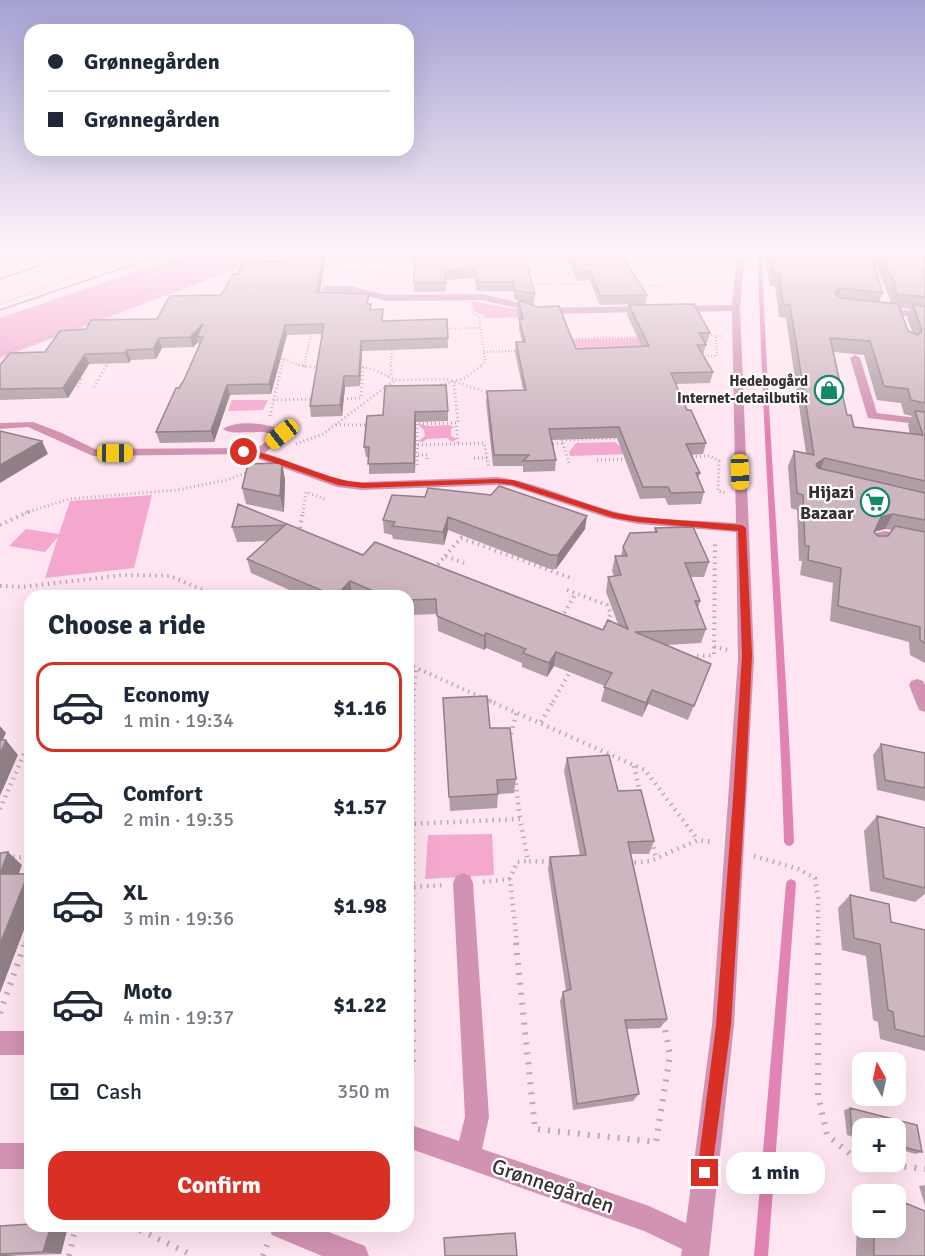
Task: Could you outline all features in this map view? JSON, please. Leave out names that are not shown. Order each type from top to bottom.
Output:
[{"type":"street","points":[[541,310],[629,310]]},
{"type":"street","name":"Grønnegården","points":[[414,1138],[649,1219],[696,1249],[723,1025],[747,655],[736,310]]},
{"type":"street","points":[[872,310],[925,315]]},
{"type":"street","points":[[898,312],[902,323]]},
{"type":"street","points":[[855,358],[872,416],[925,422]]},
{"type":"street","points":[[0,426],[29,424],[58,435],[93,453],[244,452],[341,483],[363,486],[497,481],[513,483],[614,515],[638,520],[742,528]]},
{"type":"street","points":[[229,429],[265,428],[282,434],[256,454]]},
{"type":"street","points":[[875,546],[880,536],[885,535],[925,543]]},
{"type":"street","points":[[916,685],[925,705]]},
{"type":"street","points":[[463,884],[477,1117],[467,1157]]},
{"type":"street","points":[[0,1043],[24,1043]]},
{"type":"street","points":[[0,1156],[24,1156]]},
{"type":"street","points":[[296,1232],[355,1256]]},
{"type":"path","points":[[0,354],[113,310]]},
{"type":"path","points":[[435,386],[454,385],[482,367],[485,362],[480,316],[465,310]]},
{"type":"path","points":[[558,311],[568,344]]},
{"type":"path","points":[[105,314],[130,324]]},
{"type":"path","points":[[304,367],[313,324]]},
{"type":"path","points":[[436,329],[481,328]]},
{"type":"path","points":[[63,330],[85,329]]},
{"type":"path","points":[[705,335],[737,337]]},
{"type":"path","points":[[693,356],[717,356],[716,335]]},
{"type":"path","points":[[566,338],[651,336]]},
{"type":"path","points":[[0,338],[18,348]]},
{"type":"path","points":[[388,377],[391,375],[392,341]]},
{"type":"path","points":[[484,352],[527,351]]},
{"type":"path","points":[[94,387],[113,354]]},
{"type":"path","points":[[271,355],[304,367],[328,368]]},
{"type":"path","points":[[265,428],[284,358]]},
{"type":"path","points":[[98,363],[108,362]]},
{"type":"path","points":[[351,367],[363,367],[395,380],[446,379],[482,392],[493,393]]},
{"type":"path","points":[[339,399],[361,398],[363,367]]},
{"type":"path","points":[[73,377],[82,377],[78,387]]},
{"type":"path","points":[[454,385],[458,443]]},
{"type":"path","points":[[273,400],[317,399]]},
{"type":"path","points":[[405,424],[456,423]]},
{"type":"path","points":[[417,424],[417,469]]},
{"type":"path","points":[[335,425],[370,425]]},
{"type":"path","points":[[569,463],[562,440],[624,438],[622,430]]},
{"type":"path","points":[[418,445],[484,443],[489,469]]},
{"type":"path","points":[[544,444],[564,443]]},
{"type":"path","points":[[418,455],[427,455],[427,459]]},
{"type":"path","points":[[687,457],[709,456],[719,461],[718,491],[741,495]]},
{"type":"path","points":[[597,460],[630,457]]},
{"type":"path","points":[[474,458],[488,458]]},
{"type":"path","points":[[298,540],[306,492],[325,499]]},
{"type":"path","points":[[429,574],[467,530]]},
{"type":"path","points":[[461,538],[574,579]]},
{"type":"path","points":[[681,658],[714,655],[716,541],[706,540]]},
{"type":"path","points":[[445,556],[464,563]]},
{"type":"path","points":[[0,586],[22,587],[124,575],[170,576],[202,590]]},
{"type":"path","points":[[567,590],[607,605],[611,614],[602,634]]},
{"type":"path","points":[[558,623],[576,593]]},
{"type":"path","points":[[541,722],[574,666]]},
{"type":"path","points":[[414,678],[416,668],[517,711],[645,770],[698,840]]},
{"type":"path","points":[[512,741],[510,730],[517,711]]},
{"type":"path","points":[[0,809],[24,754]]},
{"type":"path","points":[[633,765],[642,800]]},
{"type":"path","points":[[515,774],[528,861]]},
{"type":"path","points":[[414,824],[520,819]]},
{"type":"path","points":[[651,835],[656,858]]},
{"type":"path","points":[[618,864],[656,858],[698,840],[736,848],[798,869],[816,878],[818,898],[818,1095],[827,1135],[859,1161],[925,1169]]},
{"type":"path","points":[[0,858],[24,857]]},
{"type":"path","points":[[562,863],[516,862],[510,879],[535,1129],[656,1142],[670,1055],[661,1010]]},
{"type":"path","points":[[630,863],[632,874]]},
{"type":"path","points":[[0,1013],[24,947]]},
{"type":"path","points":[[69,1256],[75,1232]]},
{"type":"path","points":[[144,1232],[194,1256]]},
{"type":"shaded area","points":[[25,310],[128,310],[0,358],[0,318]]},
{"type":"shaded area","points":[[519,310],[544,314],[545,317],[485,318],[484,315],[473,311]]},
{"type":"shaded area","points":[[638,338],[646,356],[574,358],[569,339]]},
{"type":"shaded area","points":[[232,400],[268,400],[263,410],[228,411]]},
{"type":"shaded area","points":[[421,424],[454,427],[451,429],[451,436],[457,439],[452,442],[447,438],[418,441],[425,436],[424,430],[419,426]]},
{"type":"shaded area","points":[[615,442],[630,454],[570,456],[569,452],[576,443]]},
{"type":"shaded area","points":[[152,495],[134,568],[45,578],[58,537],[45,552],[9,546],[26,529],[59,534],[70,501]]},
{"type":"shaded area","points":[[492,834],[494,875],[425,879],[428,835]]},
{"type":"building","points":[[162,310],[383,310],[382,321],[447,319],[448,338],[361,341],[359,376],[344,376],[340,405],[310,406],[324,324],[285,325],[269,384],[227,385],[211,431],[156,432],[176,388],[179,388],[184,380],[203,337],[197,337],[203,324],[190,337],[159,338],[153,349],[127,350],[125,353],[85,354],[63,388],[0,389],[0,365],[10,353],[45,352],[60,331],[86,329],[91,320],[157,319]]},
{"type":"building","points":[[521,310],[560,310],[576,349],[649,346],[631,310],[697,310],[710,333],[699,333],[706,345],[697,345],[713,372],[671,373],[687,410],[691,410],[706,443],[686,444],[700,473],[696,473],[704,492],[671,493],[668,487],[643,487],[619,427],[549,429],[556,460],[523,461],[529,455],[494,455],[487,391],[526,390],[516,342],[525,342],[519,319],[523,319]]},
{"type":"building","points":[[791,310],[900,310],[908,331],[918,335],[922,330],[915,310],[925,310],[925,403],[911,400],[908,389],[884,386],[870,341],[830,338],[847,415],[851,415],[854,427],[923,435],[915,411],[925,412],[925,481],[825,458],[816,464],[818,468],[925,493],[925,520],[893,514],[881,517],[874,532],[878,536],[888,536],[895,526],[925,532],[925,643],[920,640],[920,627],[838,606],[841,568],[808,560],[809,546],[805,546],[803,495],[797,493],[794,451],[814,455]]},
{"type":"building","points":[[446,385],[448,411],[415,412],[414,463],[368,464],[369,447],[364,447],[367,416],[383,415],[385,386]]},
{"type":"building","points":[[0,431],[42,441],[0,465]]},
{"type":"building","points":[[282,463],[280,496],[242,488],[248,464]]},
{"type":"building","points":[[499,486],[587,516],[558,555],[551,555],[448,517],[443,532],[392,526],[395,522],[383,520],[392,495],[425,497],[428,488],[491,495]]},
{"type":"building","points":[[238,504],[363,555],[375,542],[603,630],[608,620],[628,629],[608,577],[621,575],[615,556],[627,556],[623,547],[630,533],[657,532],[655,528],[693,527],[709,562],[685,563],[700,601],[695,601],[706,629],[635,632],[711,664],[694,706],[652,690],[646,703],[604,687],[612,673],[556,652],[549,663],[523,653],[526,649],[486,633],[484,636],[437,616],[436,599],[414,600],[414,590],[371,590],[350,581],[342,590],[321,590],[247,559],[285,525],[232,527]]},
{"type":"building","points":[[487,696],[490,728],[510,728],[516,779],[497,780],[498,794],[449,797],[443,698]]},
{"type":"building","points":[[0,740],[6,740],[0,754]]},
{"type":"building","points":[[881,744],[925,753],[925,788],[885,780]]},
{"type":"building","points":[[609,755],[618,791],[641,790],[654,841],[628,842],[667,1019],[625,1020],[639,1094],[577,1104],[563,992],[571,989],[550,857],[586,855],[567,758]]},
{"type":"building","points":[[877,816],[925,828],[925,888],[884,878]]},
{"type":"building","points":[[8,852],[0,874],[0,853]]},
{"type":"building","points":[[0,874],[24,874],[24,884],[0,944]]},
{"type":"building","points":[[850,895],[889,904],[891,922],[925,930],[925,1037],[895,1029],[893,1012],[888,1010],[880,944],[854,938]]},
{"type":"building","points":[[850,1108],[889,1118],[852,1118],[852,1133]]},
{"type":"building","points":[[906,1122],[917,1125],[922,1152],[906,1148]]},
{"type":"building","points":[[906,1203],[925,1211],[925,1256],[874,1256],[874,1238],[906,1238]]},
{"type":"building","points":[[24,1224],[24,1232],[49,1232],[43,1252],[0,1254],[0,1226]]},
{"type":"building","points":[[515,1233],[517,1256],[445,1256],[444,1238]]},
{"type":"waterway","points":[[761,310],[789,842]]},
{"type":"waterway","points":[[761,1256],[791,884]]},
{"type":"place","name":"Hedebogård Internet-detailbutik","points":[[829,390]]},
{"type":"place","name":"Hijazi Bazaar","points":[[875,502]]},
{"type":"route","points":[[244,452],[341,483],[363,486],[497,481],[513,483],[614,515],[638,520],[742,528],[747,655],[739,798],[723,1025],[705,1173]]}]
